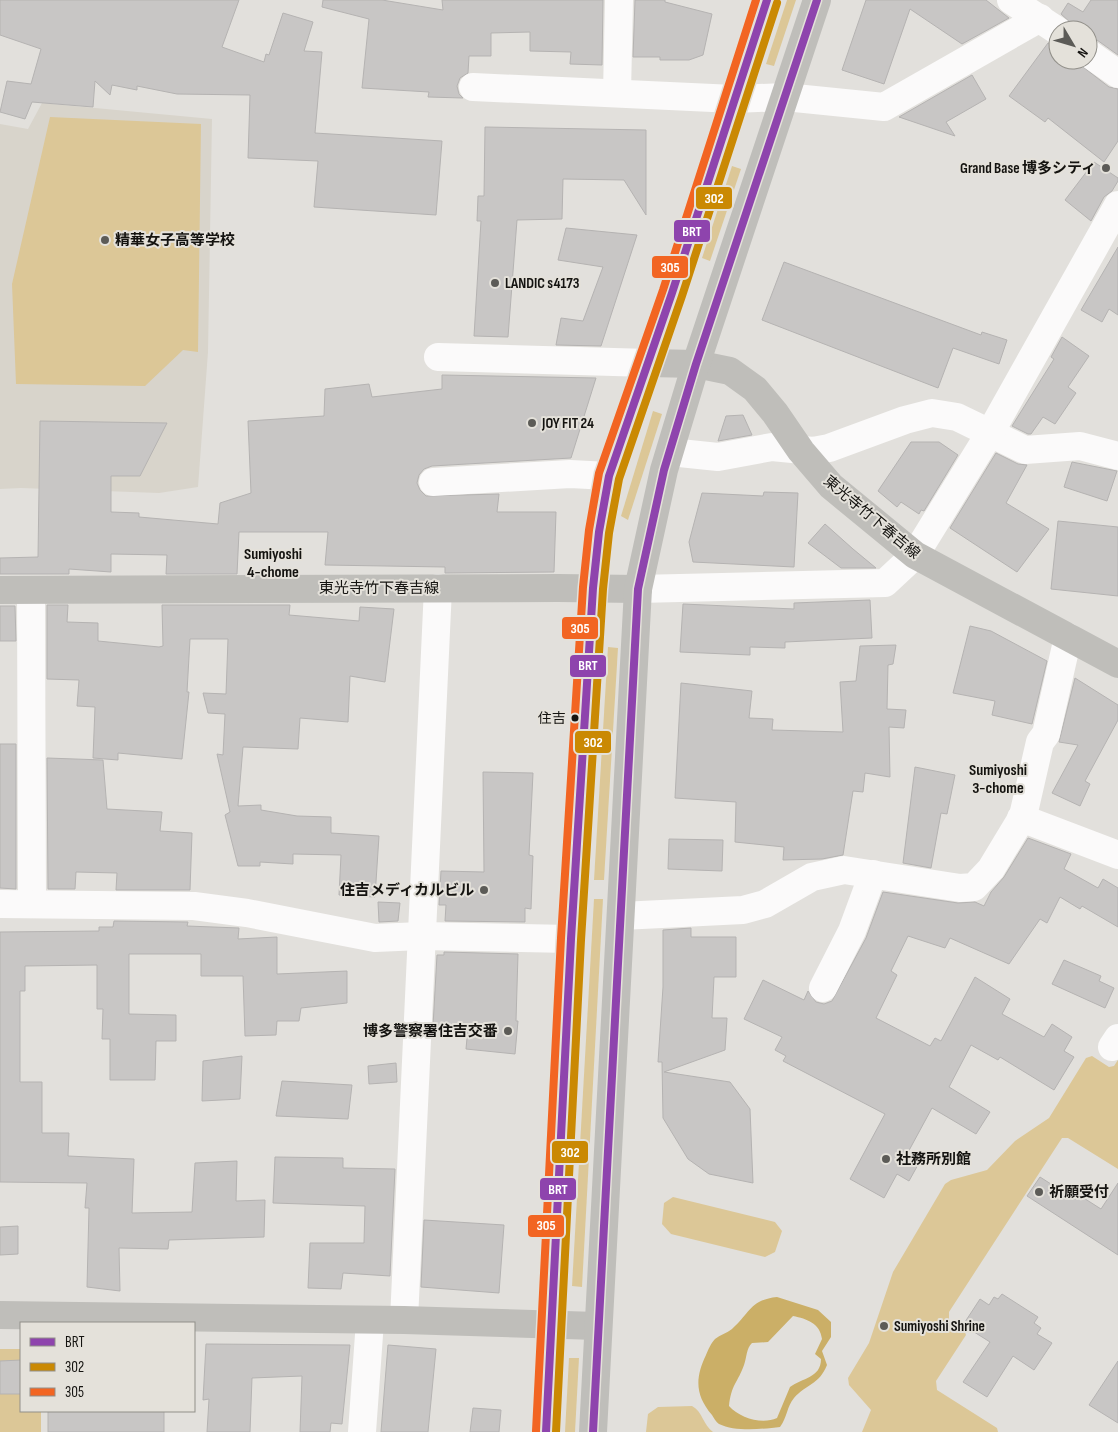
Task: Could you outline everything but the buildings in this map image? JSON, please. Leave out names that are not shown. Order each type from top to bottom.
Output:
[{"type":"street","points":[[617,93],[619,0]]},
{"type":"street","points":[[546,1432],[571,939],[593,588],[599,532],[609,476],[649,363],[767,0]]},
{"type":"street","points":[[593,1432],[597,1326],[638,589],[648,537],[670,452],[696,364],[817,0]]},
{"type":"street","points":[[1011,0],[1048,24]]},
{"type":"street","points":[[473,87],[734,99],[785,97],[884,107],[1048,25]]},
{"type":"street","points":[[1098,60],[1118,74]]},
{"type":"street","points":[[638,589],[885,584],[915,555],[990,433],[1118,205]]},
{"type":"street","points":[[438,357],[649,363]]},
{"type":"street","name":"東光寺竹下春吉線","points":[[649,363],[696,364],[730,371],[755,389],[775,413],[801,451],[831,486],[915,555],[1118,664]]},
{"type":"street","points":[[670,452],[718,457],[783,446],[801,451],[829,448],[905,420],[932,413],[957,417],[1025,450],[1080,446],[1118,456]]},
{"type":"street","points":[[433,482],[570,474],[609,476]]},
{"type":"street","points":[[404,1320],[438,588]]},
{"type":"street","name":"東光寺竹下春吉線","points":[[0,590],[638,589]]},
{"type":"street","points":[[30,590],[32,904]]},
{"type":"street","points":[[621,916],[743,910],[765,904],[812,877],[844,870],[960,888],[974,887],[991,868],[1021,818],[1040,742],[1046,734],[1068,637]]},
{"type":"street","points":[[1021,818],[1116,847]]},
{"type":"street","points":[[823,988],[852,931],[873,874]]},
{"type":"street","points":[[0,904],[194,906],[247,913],[375,938],[421,936],[571,939]]},
{"type":"street","points":[[0,1315],[404,1320],[597,1326]]},
{"type":"street","points":[[362,1432],[370,1321]]},
{"type":"shaded area","points":[[787,0],[796,0],[774,66],[766,64]]},
{"type":"shaded area","name":"精華女子高等学校","points":[[42,103],[212,119],[208,352],[198,487],[159,493],[21,488],[0,489],[0,124],[28,129]]},
{"type":"shaded area","points":[[50,117],[201,124],[198,352],[183,350],[145,386],[16,384],[12,284]]},
{"type":"shaded area","points":[[732,166],[741,169],[710,261],[702,258]]},
{"type":"shaded area","points":[[653,411],[662,414],[628,520],[621,516]]},
{"type":"shaded area","points":[[608,647],[618,648],[604,880],[594,880]]},
{"type":"shaded area","points":[[594,899],[603,899],[582,1287],[572,1286]]},
{"type":"shaded area","points":[[1092,1056],[1109,1067],[1114,1066],[1118,1060],[1118,1169],[1068,1138],[1062,1138],[949,1312],[949,1320],[964,1330],[966,1335],[936,1381],[937,1390],[997,1428],[998,1432],[862,1432],[871,1410],[849,1385],[848,1378],[869,1343],[893,1272],[945,1184],[951,1180],[987,1170],[1015,1141],[1049,1118],[1086,1058]]},
{"type":"shaded area","points":[[673,1197],[775,1222],[782,1231],[775,1252],[765,1257],[671,1234],[662,1224],[664,1203]]},
{"type":"shaded area","points":[[777,1297],[818,1310],[831,1322],[831,1337],[822,1351],[827,1365],[816,1381],[794,1398],[780,1427],[749,1429],[726,1427],[716,1421],[702,1400],[698,1386],[702,1363],[715,1339],[732,1329],[756,1304]],"holes":[[[793,1316],[808,1320],[819,1329],[822,1339],[815,1354],[821,1359],[818,1370],[810,1377],[790,1387],[777,1418],[765,1421],[751,1419],[739,1414],[729,1406],[730,1399],[733,1388],[742,1371],[750,1345],[752,1343],[768,1342]]]},
{"type":"shaded area","points":[[0,1349],[20,1349],[20,1412],[41,1412],[41,1432],[0,1432]]},
{"type":"shaded area","points":[[569,1358],[579,1358],[575,1432],[565,1432]]},
{"type":"shaded area","points":[[692,1406],[699,1412],[713,1432],[646,1432],[648,1414],[658,1407]]},
{"type":"transit line","name":"305","points":[[536,1431],[561,938],[583,587],[589,530],[599,473],[663,290],[756,0]]},
{"type":"transit line","name":"BRT","points":[[546,1432],[571,939],[593,588],[599,532],[609,476],[672,293],[767,0]]},
{"type":"transit line","name":"BRT","points":[[593,1432],[638,589],[664,470],[696,364],[817,0]]},
{"type":"transit line","name":"302","points":[[556,1432],[581,940],[603,589],[609,533],[619,479],[682,296],[777,3]]},
{"type":"place","name":"Grand Base 博多シティ","points":[[1106,168]]},
{"type":"place","name":"精華女子高等学校","points":[[105,240]]},
{"type":"place","name":"LANDIC s4173","points":[[495,283]]},
{"type":"place","name":"JOY FIT 24","points":[[532,423]]},
{"type":"place","name":"住吉","points":[[575,718]]},
{"type":"place","name":"住吉メディカルビル","points":[[484,890]]},
{"type":"place","name":"博多警察署住吉交番","points":[[508,1031]]},
{"type":"place","name":"社務所別館","points":[[886,1159]]},
{"type":"place","name":"祈願受付","points":[[1039,1192]]},
{"type":"place","name":"Sumiyoshi Shrine","points":[[884,1326]]},
{"type":"district","name":"Sumiyoshi 4-chome","points":[[273,562]]},
{"type":"district","name":"Sumiyoshi 3-chome","points":[[998,778]]}]
